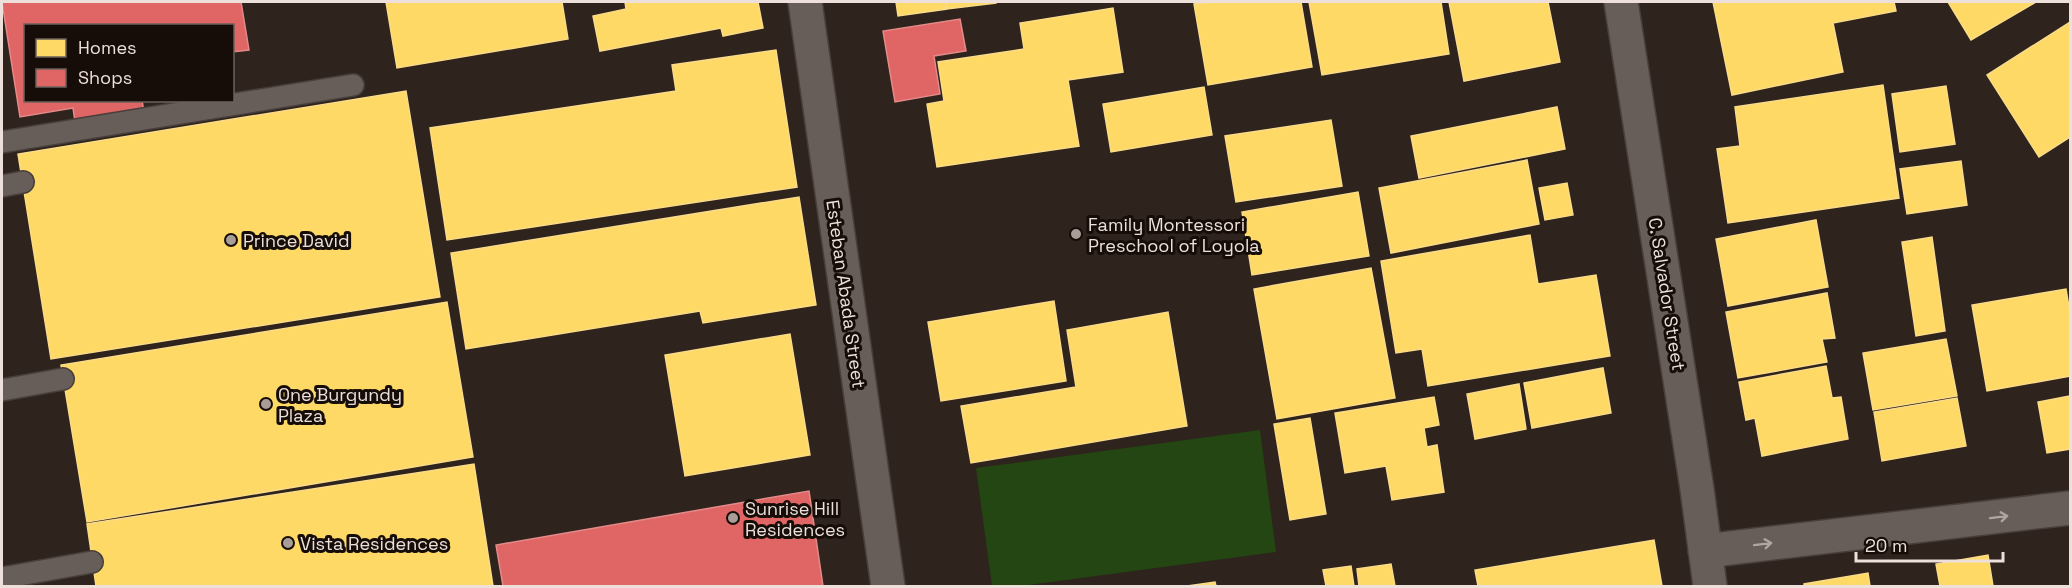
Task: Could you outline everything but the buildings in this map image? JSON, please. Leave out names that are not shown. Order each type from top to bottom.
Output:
[{"type":"street","name":"Esteban Abada Street","points":[[805,2],[888,586]]},
{"type":"street","name":"C. Salvador Street","points":[[1622,2],[1710,586]]},
{"type":"street","points":[[1705,551],[2070,508]]},
{"type":"lane","points":[[2,142],[354,85]]},
{"type":"lane","points":[[2,186],[23,182]]},
{"type":"lane","points":[[2,390],[63,379]]},
{"type":"lane","points":[[2,578],[92,562]]},
{"type":"green space","points":[[1260,430],[1276,552],[1021,586],[992,586],[976,468]]},
{"type":"place","name":"Family Montessori Preschool of Loyola","points":[[1076,234]]},
{"type":"place","name":"Prince David","points":[[231,240]]},
{"type":"place","name":"One Burgundy Plaza","points":[[266,404]]},
{"type":"place","name":"Sunrise Hill Residences","points":[[733,518]]},
{"type":"place","name":"Vista Residences","points":[[288,543]]}]
